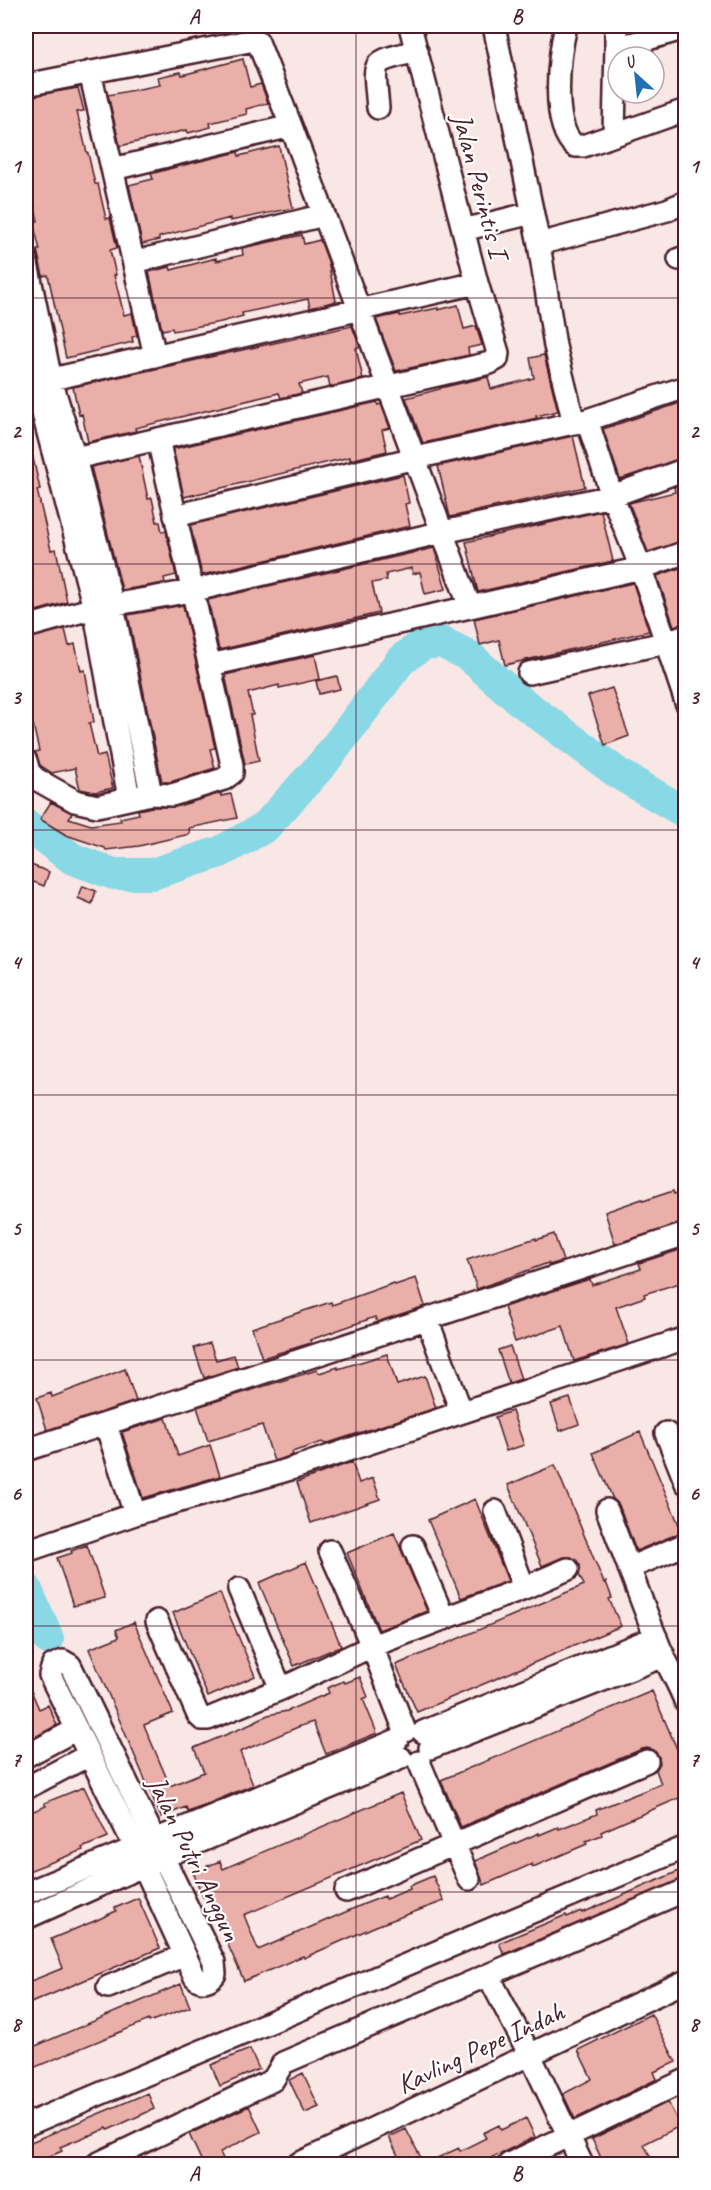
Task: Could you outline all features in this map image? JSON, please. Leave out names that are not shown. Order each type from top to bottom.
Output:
[{"type":"street","name":"Jalan Perintis I","points":[[388,386],[490,363],[497,359],[498,353],[477,283],[410,26]]},
{"type":"street","points":[[494,26],[539,244],[555,346],[580,422],[641,568],[664,643],[686,702]]},
{"type":"street","points":[[566,26],[561,44],[559,92],[562,124],[570,142],[575,146],[583,146],[686,110]]},
{"type":"street","points":[[614,134],[616,36],[634,43],[686,28]]},
{"type":"street","points":[[26,85],[254,40],[260,45],[471,607]]},
{"type":"street","points":[[378,108],[375,69],[378,63],[384,59],[417,51]]},
{"type":"street","points":[[90,72],[155,356]]},
{"type":"street","points":[[113,169],[291,126]]},
{"type":"street","points":[[539,244],[667,210],[686,202]]},
{"type":"street","points":[[463,230],[532,213]]},
{"type":"street","points":[[134,262],[324,215]]},
{"type":"street","points":[[26,259],[37,383],[75,458],[103,607],[129,798]]},
{"type":"street","points":[[37,383],[477,283]]},
{"type":"street","points":[[26,339],[103,607],[151,794]]},
{"type":"street","points":[[75,458],[388,386]]},
{"type":"street","points":[[175,516],[415,458],[580,422],[686,387]]},
{"type":"street","points":[[26,761],[29,772],[36,779],[75,801],[97,806],[151,794],[172,795],[224,779],[232,773],[210,665],[191,591],[158,439]]},
{"type":"street","points":[[26,627],[103,607],[191,591],[442,532],[612,496],[686,469]]},
{"type":"street","points":[[210,665],[641,568],[686,552]]},
{"type":"street","points":[[529,673],[664,643],[686,635]]},
{"type":"street","points":[[26,1450],[686,1234]]},
{"type":"street","points":[[427,1319],[461,1411]]},
{"type":"street","points":[[26,1551],[135,1514],[294,1468],[686,1338]]},
{"type":"street","points":[[106,1425],[135,1514]]},
{"type":"street","points":[[666,1433],[686,1483]]},
{"type":"street","points":[[607,1510],[660,1646],[682,1682],[686,1703]]},
{"type":"street","points":[[495,1511],[524,1588]]},
{"type":"street","points":[[630,1568],[686,1544]]},
{"type":"street","points":[[413,1546],[444,1619]]},
{"type":"street","points":[[330,1551],[469,1879]]},
{"type":"street","points":[[157,1621],[198,1715],[202,1719],[208,1719],[280,1689],[372,1646],[568,1569]]},
{"type":"street","points":[[239,1589],[280,1689]]},
{"type":"street","points":[[26,1918],[159,1848],[660,1646]]},
{"type":"street","name":"Jalan Putri Anggun","points":[[59,1661],[70,1665],[214,1962],[215,1974],[208,1980],[197,1979],[89,1755],[50,1675],[53,1665],[59,1661]]},
{"type":"street","points":[[26,1756],[77,1730]]},
{"type":"street","points":[[26,1788],[89,1755]]},
{"type":"street","points":[[346,1892],[647,1761]]},
{"type":"street","points":[[26,2124],[686,1847]]},
{"type":"street","points":[[26,1893],[139,1857]]},
{"type":"street","points":[[97,2164],[273,2080],[283,2063],[686,1890]]},
{"type":"street","points":[[108,1987],[185,1955]]},
{"type":"street","points":[[488,1975],[530,2055],[582,2164]]},
{"type":"street","name":"Kavling Pepe Indah","points":[[298,2164],[686,1981]]},
{"type":"street","points":[[509,2164],[686,2080]]},
{"type":"building","points":[[243,59],[250,87],[261,84],[268,103],[246,109],[247,114],[210,123],[211,127],[188,133],[187,130],[120,146],[108,95],[160,85],[158,77],[181,72],[182,75]]},
{"type":"building","points":[[78,88],[84,111],[77,112],[95,184],[98,184],[106,219],[110,218],[117,248],[110,250],[116,275],[114,275],[124,315],[132,313],[137,336],[132,337],[133,342],[66,358],[48,275],[43,276],[37,250],[40,250],[33,222],[38,221],[26,169],[26,97]]},
{"type":"building","points":[[279,146],[293,208],[230,221],[230,218],[159,237],[159,240],[142,244],[129,185],[153,179],[151,174],[176,167],[238,152],[239,156]]},
{"type":"building","points":[[302,235],[304,244],[320,240],[328,261],[336,301],[310,308],[308,299],[242,313],[243,316],[221,322],[173,331],[172,328],[162,330],[149,272],[170,267],[171,270],[216,258],[216,261],[243,255],[242,248]]},
{"type":"building","points":[[458,305],[464,329],[476,326],[482,345],[468,348],[469,355],[396,371],[376,319]]},
{"type":"building","points":[[352,326],[360,347],[356,348],[363,379],[330,387],[328,377],[299,384],[302,393],[281,398],[279,393],[135,428],[136,431],[88,442],[73,387]]},
{"type":"building","points":[[544,355],[558,411],[536,416],[537,418],[423,443],[406,398],[488,377],[491,389],[534,378],[530,358]]},
{"type":"building","points":[[686,401],[686,457],[620,479],[603,429]]},
{"type":"building","points":[[377,402],[378,405],[381,404],[390,428],[382,430],[387,451],[350,460],[350,457],[184,497],[173,449]]},
{"type":"building","points":[[573,436],[585,487],[450,517],[438,466]]},
{"type":"building","points":[[26,449],[31,449],[40,489],[37,490],[51,550],[56,549],[67,602],[26,614],[26,580],[33,578],[26,546]]},
{"type":"building","points":[[139,456],[148,499],[152,498],[157,522],[160,522],[162,532],[166,531],[176,575],[164,578],[165,583],[122,590],[91,467]]},
{"type":"building","points":[[403,475],[409,503],[405,504],[410,526],[202,575],[190,525]]},
{"type":"building","points":[[686,483],[686,540],[648,552],[629,503],[675,492],[674,487]]},
{"type":"building","points":[[601,511],[613,561],[478,592],[466,542]]},
{"type":"building","points":[[434,548],[446,589],[425,594],[420,572],[413,574],[412,568],[386,574],[387,580],[372,583],[379,613],[219,650],[208,600]]},
{"type":"building","points":[[686,566],[686,623],[674,626],[657,576]]},
{"type":"building","points":[[633,583],[649,631],[505,665],[499,640],[480,645],[474,619]]},
{"type":"building","points":[[183,605],[215,748],[210,749],[215,768],[170,782],[162,782],[128,615]]},
{"type":"building","points":[[65,629],[69,646],[75,644],[81,671],[85,670],[94,722],[89,723],[97,757],[105,755],[113,788],[95,792],[80,789],[75,768],[52,773],[40,765],[35,752],[39,751],[33,724],[29,724],[26,709],[26,639]]},
{"type":"building","points":[[315,655],[320,679],[279,688],[279,685],[248,693],[259,761],[245,764],[225,675]]},
{"type":"building","points":[[337,676],[340,689],[319,694],[316,681]]},
{"type":"building","points":[[612,688],[629,736],[605,745],[588,696]]},
{"type":"building","points":[[221,793],[221,796],[231,794],[237,818],[189,828],[190,834],[139,846],[106,850],[66,835],[40,819],[51,802],[72,813],[69,818],[91,825],[121,821],[120,818],[139,814],[138,810],[152,807],[175,807]]},
{"type":"building","points":[[26,863],[49,872],[44,886],[26,879]]},
{"type":"building","points":[[83,886],[96,891],[92,904],[78,898]]},
{"type":"building","points":[[686,1190],[686,1222],[615,1244],[605,1212],[642,1199],[643,1201],[673,1191],[674,1194]]},
{"type":"building","points":[[554,1234],[563,1261],[549,1265],[548,1263],[477,1289],[467,1260]]},
{"type":"building","points":[[686,1248],[686,1281],[644,1294],[645,1297],[616,1307],[629,1344],[574,1361],[563,1326],[515,1342],[504,1307],[590,1279],[592,1285],[641,1269],[639,1263]]},
{"type":"building","points":[[416,1278],[425,1306],[377,1322],[375,1317],[310,1340],[311,1343],[262,1358],[252,1328],[331,1302],[332,1305],[394,1283],[395,1285]]},
{"type":"building","points":[[210,1343],[216,1360],[234,1355],[238,1367],[204,1378],[194,1348]]},
{"type":"building","points":[[510,1346],[521,1379],[509,1383],[498,1350]]},
{"type":"building","points":[[387,1354],[397,1385],[425,1376],[436,1408],[325,1444],[322,1442],[274,1461],[262,1425],[208,1441],[197,1407],[317,1370],[319,1373],[338,1367],[338,1369]]},
{"type":"building","points":[[125,1369],[136,1401],[47,1430],[37,1398],[51,1393],[52,1397]]},
{"type":"building","points":[[570,1398],[579,1424],[560,1431],[551,1404]]},
{"type":"building","points":[[512,1411],[524,1445],[506,1451],[495,1417]]},
{"type":"building","points":[[166,1418],[178,1456],[210,1445],[220,1476],[143,1498],[122,1432]]},
{"type":"building","points":[[640,1432],[682,1532],[636,1551],[619,1505],[613,1499],[593,1453]]},
{"type":"building","points":[[352,1462],[359,1483],[373,1478],[380,1499],[311,1523],[297,1482]]},
{"type":"building","points":[[555,1465],[604,1583],[606,1582],[612,1598],[609,1599],[621,1626],[417,1712],[396,1665],[584,1585],[579,1575],[580,1565],[571,1557],[563,1557],[542,1566],[508,1485]]},
{"type":"building","points":[[475,1499],[508,1581],[461,1598],[428,1520]]},
{"type":"building","points":[[394,1533],[427,1611],[379,1630],[347,1553]]},
{"type":"building","points":[[87,1545],[105,1598],[73,1606],[57,1558]]},
{"type":"building","points":[[306,1562],[341,1646],[294,1666],[259,1583]]},
{"type":"building","points":[[220,1593],[255,1676],[208,1697],[173,1613]]},
{"type":"building","points":[[134,1622],[173,1713],[144,1725],[170,1786],[204,1772],[194,1748],[268,1715],[287,1711],[329,1693],[327,1688],[344,1681],[345,1683],[360,1677],[368,1697],[363,1699],[377,1733],[326,1754],[313,1722],[298,1727],[240,1752],[253,1785],[188,1812],[186,1807],[161,1817],[89,1649],[119,1637],[116,1630]]},
{"type":"building","points":[[26,1679],[39,1709],[48,1705],[57,1725],[26,1742]]},
{"type":"building","points":[[652,1691],[686,1770],[686,1795],[601,1832],[602,1835],[586,1841],[587,1844],[484,1885],[475,1861],[539,1833],[539,1835],[558,1827],[559,1829],[597,1814],[596,1810],[661,1784],[656,1770],[660,1763],[659,1757],[654,1750],[642,1749],[461,1827],[441,1780]]},
{"type":"building","points":[[84,1787],[108,1837],[82,1848],[83,1850],[26,1872],[26,1814],[46,1806],[44,1803]]},
{"type":"building","points":[[401,1793],[421,1840],[244,1915],[258,1950],[364,1904],[385,1896],[386,1899],[410,1889],[409,1886],[433,1876],[444,1901],[376,1926],[304,1958],[303,1956],[244,1981],[206,1895],[203,1897],[193,1872],[220,1861],[223,1869]]},
{"type":"building","points":[[686,1868],[686,1878],[504,1954],[499,1943],[566,1915],[567,1917],[581,1911],[582,1913]]},
{"type":"building","points":[[138,1898],[160,1948],[26,2005],[26,1983],[63,1968],[51,1939],[97,1920],[116,1911],[115,1908]]},
{"type":"building","points":[[181,1984],[190,2007],[149,2022],[149,2020],[26,2071],[26,2050]]},
{"type":"building","points":[[651,2014],[676,2062],[654,2072],[657,2079],[575,2119],[563,2094],[592,2079],[578,2050]]},
{"type":"building","points":[[250,2049],[259,2069],[220,2086],[211,2065]]},
{"type":"building","points":[[303,2073],[319,2107],[305,2113],[289,2080]]},
{"type":"building","points":[[148,2093],[154,2109],[108,2130],[107,2128],[60,2147],[62,2151],[26,2164],[26,2144]]},
{"type":"building","points":[[668,2102],[680,2126],[644,2144],[654,2164],[629,2164],[625,2157],[611,2164],[604,2164],[592,2139]]},
{"type":"building","points":[[249,2106],[261,2132],[220,2152],[223,2159],[211,2164],[203,2164],[189,2134]]},
{"type":"building","points":[[526,2118],[535,2137],[478,2164],[424,2164],[459,2148],[460,2151],[486,2138],[483,2133],[499,2125],[501,2130]]},
{"type":"building","points":[[406,2129],[424,2164],[402,2164],[389,2137]]},
{"type":"waterway","points":[[26,825],[73,859],[114,874],[152,874],[220,852],[265,827],[325,761],[401,660],[423,644],[441,642],[469,656],[519,700],[619,774],[686,813]]},
{"type":"waterway","points":[[26,1588],[48,1639]]}]
